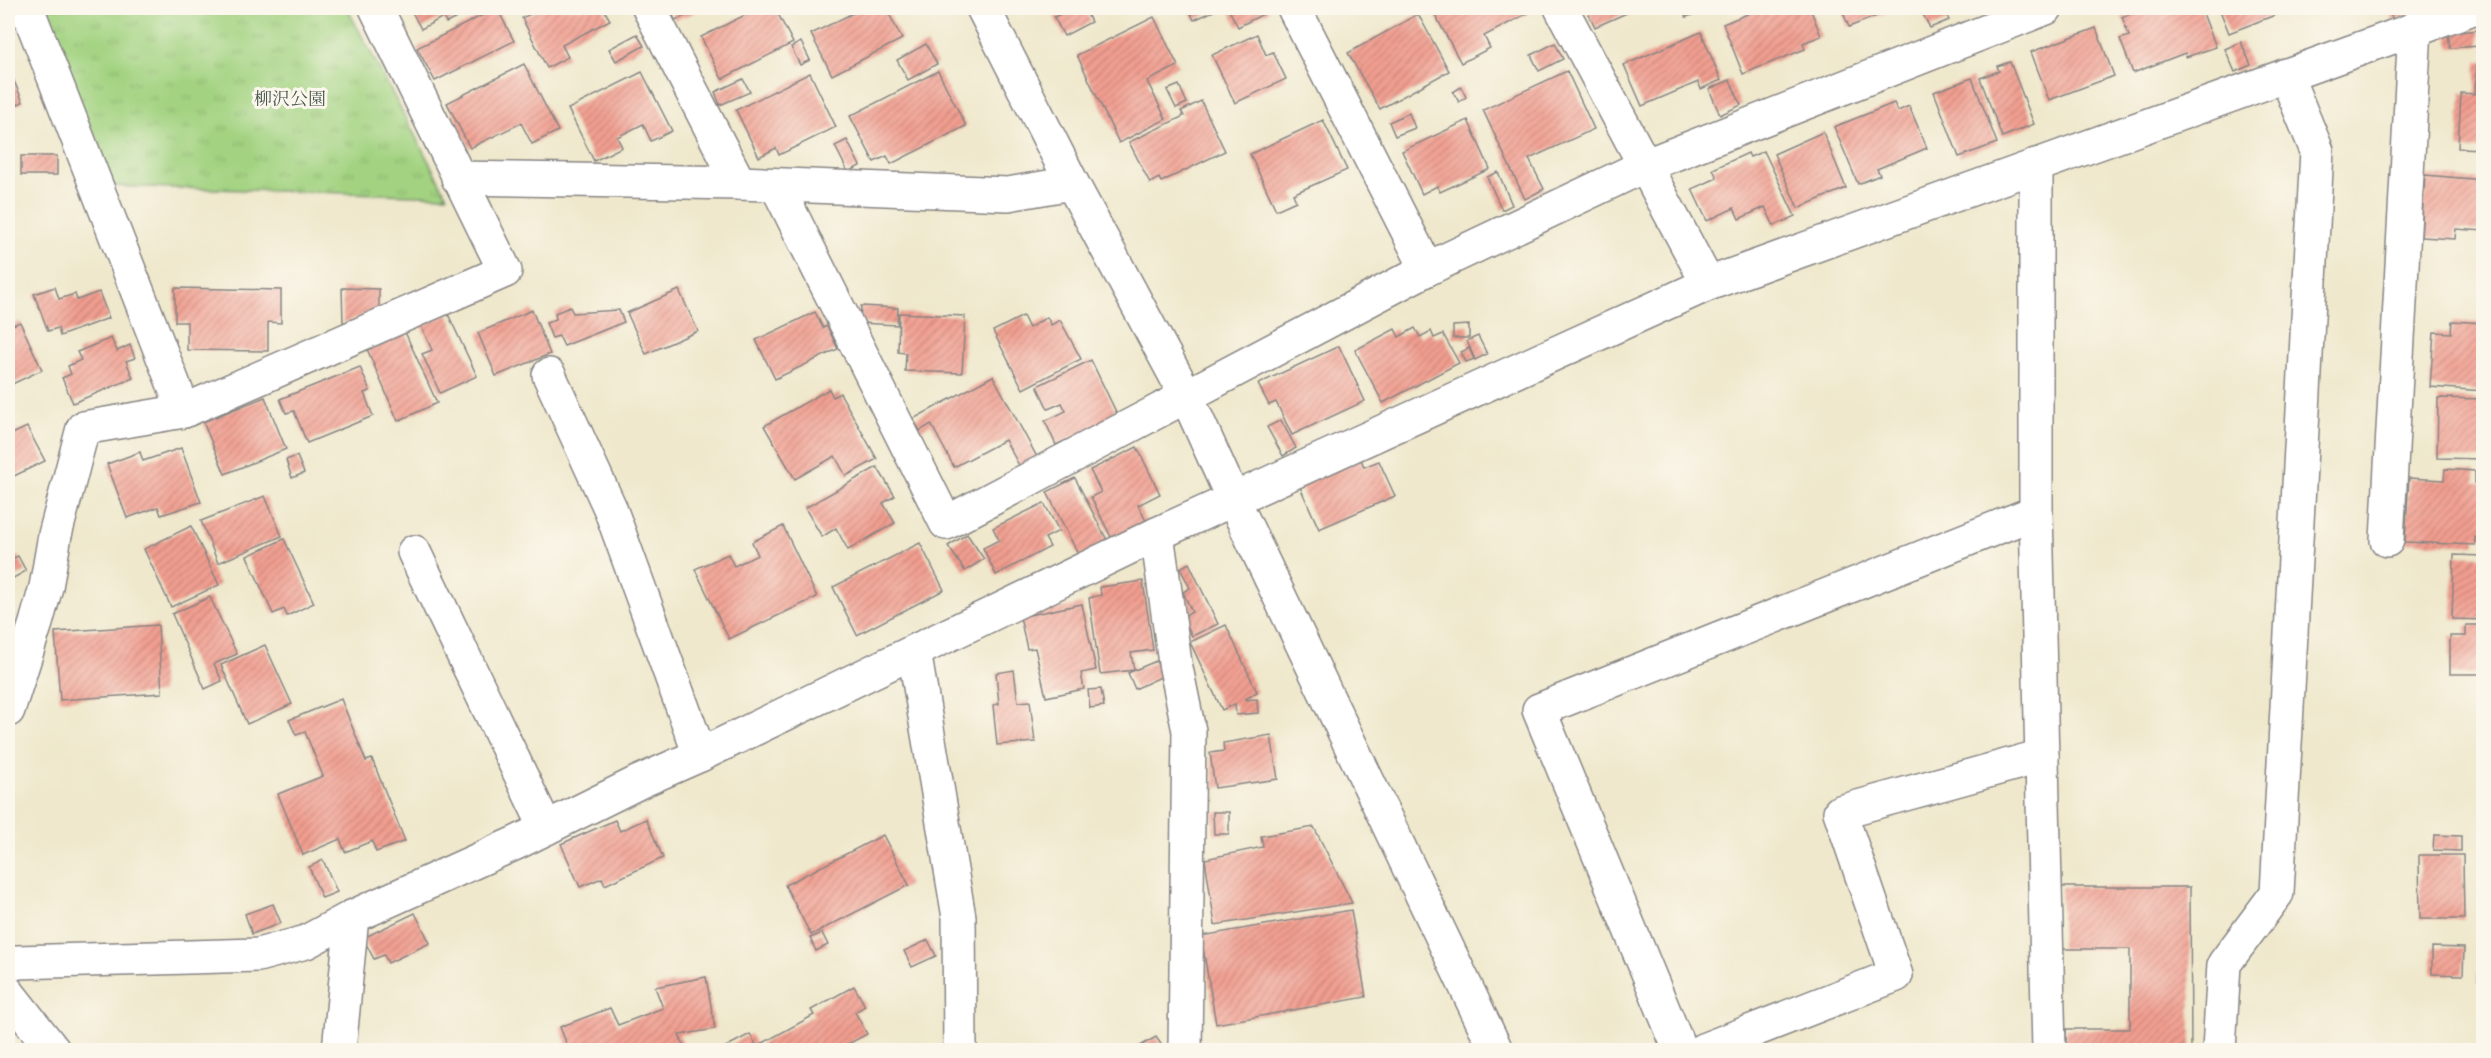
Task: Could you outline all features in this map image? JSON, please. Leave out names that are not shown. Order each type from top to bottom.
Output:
[{"type":"street","points":[[27,8],[184,411]]},
{"type":"street","points":[[8,710],[39,614],[55,535],[83,428],[184,411],[505,272],[376,8]]},
{"type":"street","points":[[649,8],[739,183]]},
{"type":"street","points":[[983,8],[1072,183],[1187,397],[1233,499],[1496,1050]]},
{"type":"street","points":[[1294,8],[1427,269]]},
{"type":"street","points":[[1561,8],[1708,284]]},
{"type":"street","points":[[777,186],[946,523],[1427,269],[1644,166],[2046,8]]},
{"type":"street","points":[[8,966],[17,962],[258,955],[306,942],[352,917],[700,755],[1157,534],[1708,284],[2473,8]]},
{"type":"street","points":[[2387,540],[2415,28]]},
{"type":"street","points":[[2219,1050],[2224,964],[2277,893],[2317,151],[2286,75]]},
{"type":"street","points":[[2036,165],[2036,512],[2049,1050]]},
{"type":"street","points":[[458,178],[739,183],[1008,194],[1072,183]]},
{"type":"street","points":[[549,375],[610,508],[700,755]]},
{"type":"street","points":[[1680,1050],[1539,710],[2036,512]]},
{"type":"street","points":[[1157,534],[1175,663],[1189,731],[1185,1050]]},
{"type":"street","points":[[414,552],[546,828]]},
{"type":"street","points":[[914,651],[959,916],[960,1050]]},
{"type":"street","points":[[1703,1050],[1896,975],[1840,812],[2042,756]]},
{"type":"street","points":[[339,1050],[352,917]]},
{"type":"street","points":[[8,993],[53,1050]]},
{"type":"green space","name":"柳沢公園","points":[[35,8],[347,8],[447,196],[108,186]]},
{"type":"building","points":[[410,8],[478,8],[446,23],[443,17],[421,29]]},
{"type":"building","points":[[497,8],[514,41],[435,81],[417,48]]},
{"type":"building","points":[[542,8],[603,8],[610,20],[562,45],[568,57],[547,68],[522,18]]},
{"type":"building","points":[[670,8],[705,8],[675,20]]},
{"type":"building","points":[[759,8],[775,8],[793,43],[722,79],[701,37]]},
{"type":"building","points":[[863,8],[886,8],[902,39],[832,75],[811,34]]},
{"type":"building","points":[[1072,8],[1084,8],[1091,22],[1064,36],[1054,17]]},
{"type":"building","points":[[1188,8],[1220,8],[1194,20]]},
{"type":"building","points":[[1228,8],[1267,8],[1269,11],[1238,27]]},
{"type":"building","points":[[1530,8],[1532,11],[1484,36],[1490,48],[1461,63],[1432,9]]},
{"type":"building","points":[[1586,8],[1638,8],[1595,27]]},
{"type":"building","points":[[1682,8],[1701,8],[1702,12],[1686,17]]},
{"type":"building","points":[[1762,8],[1810,8],[1821,36],[1803,43],[1805,49],[1743,74],[1723,24]]},
{"type":"building","points":[[1841,8],[1897,8],[1849,27]]},
{"type":"building","points":[[1920,8],[1943,8],[1949,20],[1930,28]]},
{"type":"building","points":[[2146,8],[2201,8],[2216,47],[2186,57],[2185,53],[2133,73],[2120,39],[2129,36],[2122,17]]},
{"type":"building","points":[[2219,8],[2293,8],[2229,33]]},
{"type":"building","points":[[2388,8],[2417,8],[2419,12],[2393,20]]},
{"type":"building","points":[[1418,14],[1449,71],[1380,109],[1348,53]]},
{"type":"building","points":[[1154,17],[1178,66],[1147,81],[1166,119],[1119,143],[1077,55]]},
{"type":"building","points":[[2096,28],[2114,76],[2049,100],[2031,52]]},
{"type":"building","points":[[2479,30],[2480,46],[2450,48],[2448,33]]},
{"type":"building","points":[[1701,32],[1721,80],[1701,89],[1698,82],[1642,106],[1624,65]]},
{"type":"building","points":[[637,34],[644,46],[616,61],[609,49]]},
{"type":"building","points":[[1257,34],[1266,55],[1273,52],[1286,79],[1235,103],[1212,55]]},
{"type":"building","points":[[801,42],[810,60],[800,65],[791,47]]},
{"type":"building","points":[[2241,42],[2251,65],[2235,72],[2225,49]]},
{"type":"building","points":[[1555,43],[1563,59],[1539,71],[1531,55]]},
{"type":"building","points":[[926,44],[937,64],[908,80],[897,60]]},
{"type":"building","points":[[2477,61],[2484,61],[2484,149],[2458,148],[2461,93],[2475,94]]},
{"type":"building","points":[[2010,62],[2034,124],[2002,137],[1980,78],[1999,71],[1997,66]]},
{"type":"building","points":[[524,64],[558,131],[532,144],[521,123],[470,148],[447,103]]},
{"type":"building","points":[[8,67],[23,102],[8,109]]},
{"type":"building","points":[[938,71],[966,126],[891,164],[887,156],[874,162],[850,116]]},
{"type":"building","points":[[1567,71],[1594,129],[1529,159],[1544,189],[1525,199],[1483,110]]},
{"type":"building","points":[[642,72],[672,131],[651,141],[643,124],[617,137],[622,147],[594,161],[568,109]]},
{"type":"building","points":[[810,73],[836,127],[779,155],[776,148],[759,157],[736,110]]},
{"type":"building","points":[[1972,78],[1997,143],[1959,157],[1934,92]]},
{"type":"building","points":[[743,79],[750,92],[720,105],[715,92]]},
{"type":"building","points":[[1730,80],[1741,105],[1720,115],[1709,89]]},
{"type":"building","points":[[1179,85],[1187,103],[1176,108],[1167,90]]},
{"type":"building","points":[[1461,87],[1466,97],[1459,102],[1453,92]]},
{"type":"building","points":[[1201,101],[1225,151],[1161,182],[1159,178],[1150,183],[1129,142],[1184,116],[1181,111]]},
{"type":"building","points":[[1894,103],[1898,111],[1909,106],[1927,148],[1877,169],[1880,175],[1858,184],[1834,127]]},
{"type":"building","points":[[1409,113],[1415,128],[1395,136],[1389,122]]},
{"type":"building","points":[[1323,120],[1347,170],[1293,194],[1296,201],[1276,210],[1250,154]]},
{"type":"building","points":[[1468,120],[1490,169],[1440,192],[1437,186],[1422,194],[1402,151]]},
{"type":"building","points":[[1823,132],[1846,188],[1798,208],[1774,154]]},
{"type":"building","points":[[847,140],[860,166],[848,172],[835,146]]},
{"type":"building","points":[[1764,151],[1795,216],[1774,226],[1765,207],[1739,219],[1734,208],[1707,221],[1692,189],[1717,178],[1713,169],[1748,153],[1750,157]]},
{"type":"building","points":[[21,156],[57,156],[57,175],[21,175]]},
{"type":"building","points":[[1498,172],[1512,205],[1502,210],[1487,177]]},
{"type":"building","points":[[2425,175],[2484,180],[2484,231],[2456,229],[2455,239],[2421,237]]},
{"type":"building","points":[[55,287],[59,299],[75,294],[77,300],[99,292],[109,318],[60,336],[58,328],[48,331],[34,294]]},
{"type":"building","points":[[175,288],[281,290],[281,323],[268,322],[268,351],[187,350],[187,322],[175,322]]},
{"type":"building","points":[[342,288],[379,289],[379,309],[343,323]]},
{"type":"building","points":[[679,290],[698,331],[646,354],[627,313]]},
{"type":"building","points":[[861,306],[898,308],[897,325],[860,323]]},
{"type":"building","points":[[570,307],[573,313],[619,310],[624,322],[564,346],[559,336],[552,338],[546,323],[556,319],[555,313]]},
{"type":"building","points":[[532,310],[550,354],[496,376],[478,333]]},
{"type":"building","points":[[815,312],[823,328],[827,326],[838,349],[775,379],[756,340]]},
{"type":"building","points":[[899,313],[965,316],[962,373],[905,371],[906,353],[898,352]]},
{"type":"building","points":[[448,314],[477,376],[440,393],[422,354],[432,350],[421,326]]},
{"type":"building","points":[[1023,316],[1029,328],[1047,317],[1051,325],[1060,320],[1081,359],[1023,389],[993,331]]},
{"type":"building","points":[[2452,321],[2484,323],[2484,391],[2430,387],[2434,332],[2451,333]]},
{"type":"building","points":[[20,322],[42,370],[8,386],[8,327]]},
{"type":"building","points":[[1469,325],[1469,338],[1453,338],[1453,326]]},
{"type":"building","points":[[1415,328],[1420,337],[1431,331],[1434,338],[1443,334],[1459,363],[1383,403],[1355,350],[1395,329],[1399,337]]},
{"type":"building","points":[[405,332],[437,403],[398,421],[367,349]]},
{"type":"building","points":[[1478,336],[1487,354],[1475,360],[1467,341]]},
{"type":"building","points":[[111,338],[117,351],[130,345],[135,358],[126,361],[133,378],[73,403],[62,378],[71,374],[68,366],[81,360],[77,352]]},
{"type":"building","points":[[1339,346],[1365,401],[1292,435],[1276,402],[1269,405],[1258,384]]},
{"type":"building","points":[[1469,348],[1474,359],[1466,362],[1461,352]]},
{"type":"building","points":[[1091,360],[1118,416],[1056,445],[1045,421],[1066,411],[1062,403],[1048,409],[1037,386]]},
{"type":"building","points":[[360,367],[370,391],[364,393],[373,416],[307,443],[294,411],[286,413],[280,399]]},
{"type":"building","points":[[993,376],[1037,457],[1020,467],[1005,440],[954,467],[931,424],[920,431],[913,419]]},
{"type":"building","points":[[829,389],[833,397],[840,393],[877,459],[846,476],[835,456],[795,479],[764,426]]},
{"type":"building","points":[[265,397],[286,449],[225,474],[203,422]]},
{"type":"building","points":[[2438,398],[2484,399],[2484,459],[2437,458]]},
{"type":"building","points":[[1281,420],[1296,448],[1283,456],[1267,427]]},
{"type":"building","points":[[27,427],[45,461],[8,479],[8,436]]},
{"type":"building","points":[[1137,447],[1160,494],[1138,505],[1147,523],[1112,539],[1091,497],[1101,492],[1090,470]]},
{"type":"building","points":[[181,448],[201,502],[161,515],[158,507],[127,518],[107,464],[140,452],[143,461]]},
{"type":"building","points":[[297,456],[304,473],[292,478],[286,460]]},
{"type":"building","points":[[1361,459],[1364,467],[1379,461],[1395,496],[1319,529],[1299,485]]},
{"type":"building","points":[[877,467],[895,496],[883,503],[895,523],[848,550],[836,528],[822,537],[805,508]]},
{"type":"building","points":[[2445,469],[2475,471],[2475,483],[2484,483],[2484,538],[2475,537],[2475,545],[2405,542],[2409,478],[2444,480]]},
{"type":"building","points":[[1075,478],[1108,542],[1079,556],[1047,492]]},
{"type":"building","points":[[265,496],[282,536],[218,563],[201,521]]},
{"type":"building","points":[[1044,503],[1059,531],[1045,538],[1050,547],[996,575],[983,548],[999,540],[993,528]]},
{"type":"building","points":[[191,526],[219,585],[171,607],[144,549]]},
{"type":"building","points":[[783,526],[817,597],[729,639],[695,569],[728,554],[734,566],[758,555],[752,542]]},
{"type":"building","points":[[967,534],[984,559],[965,571],[948,546]]},
{"type":"building","points":[[284,539],[314,603],[287,616],[284,609],[273,614],[247,556]]},
{"type":"building","points":[[920,543],[944,590],[857,635],[833,587]]},
{"type":"building","points":[[2454,555],[2484,556],[2484,620],[2452,619]]},
{"type":"building","points":[[18,556],[26,571],[8,581],[8,561]]},
{"type":"building","points":[[1189,563],[1218,624],[1192,636],[1183,617],[1192,612],[1183,592],[1190,588],[1180,568]]},
{"type":"building","points":[[1143,581],[1153,650],[1131,653],[1134,670],[1100,674],[1089,598],[1101,595],[1100,587]]},
{"type":"building","points":[[210,597],[237,654],[214,664],[222,681],[205,689],[172,614]]},
{"type":"building","points":[[1082,604],[1096,670],[1081,673],[1084,689],[1046,697],[1035,648],[1027,649],[1020,617]]},
{"type":"building","points":[[158,625],[162,693],[60,700],[55,632]]},
{"type":"building","points":[[1226,625],[1257,692],[1244,700],[1257,699],[1258,713],[1236,715],[1235,704],[1222,710],[1190,642]]},
{"type":"building","points":[[2466,625],[2484,625],[2484,674],[2450,674],[2450,636],[2466,636]]},
{"type":"building","points":[[265,645],[292,704],[247,724],[221,665]]},
{"type":"building","points":[[1156,661],[1163,676],[1135,689],[1128,673]]},
{"type":"building","points":[[1014,670],[1018,702],[1030,701],[1035,742],[997,745],[993,705],[999,704],[996,673]]},
{"type":"building","points":[[1101,689],[1104,706],[1090,708],[1088,690]]},
{"type":"building","points":[[341,699],[366,761],[372,759],[405,841],[376,852],[372,841],[345,852],[340,839],[303,855],[278,794],[323,776],[305,732],[296,735],[289,720]]},
{"type":"building","points":[[1271,735],[1278,779],[1215,788],[1210,753],[1224,751],[1223,743]]},
{"type":"building","points":[[1213,812],[1229,812],[1229,834],[1214,834]]},
{"type":"building","points":[[646,819],[663,858],[605,885],[602,878],[580,887],[561,844],[615,820],[620,831]]},
{"type":"building","points":[[1314,827],[1352,903],[1215,925],[1205,859],[1263,847],[1261,836]]},
{"type":"building","points":[[883,835],[909,885],[811,935],[785,885]]},
{"type":"building","points":[[2434,835],[2461,836],[2461,851],[2433,850]]},
{"type":"building","points":[[2419,855],[2463,855],[2464,919],[2420,919]]},
{"type":"building","points":[[323,860],[337,892],[322,898],[309,867]]},
{"type":"building","points":[[2061,887],[2190,887],[2191,1050],[2066,1050],[2066,1029],[2130,1029],[2130,949],[2061,949]]},
{"type":"building","points":[[273,904],[281,923],[252,934],[245,914]]},
{"type":"building","points":[[1351,910],[1366,997],[1216,1024],[1201,936]]},
{"type":"building","points":[[415,913],[430,943],[388,963],[384,955],[374,959],[363,938]]},
{"type":"building","points":[[2482,931],[2484,931],[2484,980],[2478,980]]},
{"type":"building","points":[[822,933],[828,945],[816,951],[810,938]]},
{"type":"building","points":[[928,940],[936,956],[912,967],[904,951]]},
{"type":"building","points":[[2432,947],[2464,948],[2463,975],[2432,974]]},
{"type":"building","points":[[706,977],[715,1029],[679,1035],[686,1050],[569,1050],[560,1027],[610,1008],[618,1025],[663,1008],[655,987]]},
{"type":"building","points":[[854,986],[865,1006],[855,1012],[867,1034],[837,1050],[765,1050],[761,1044],[814,1015],[811,1010]]},
{"type":"building","points":[[750,1034],[759,1050],[720,1050]]},
{"type":"building","points":[[1156,1037],[1165,1050],[1133,1050]]}]
